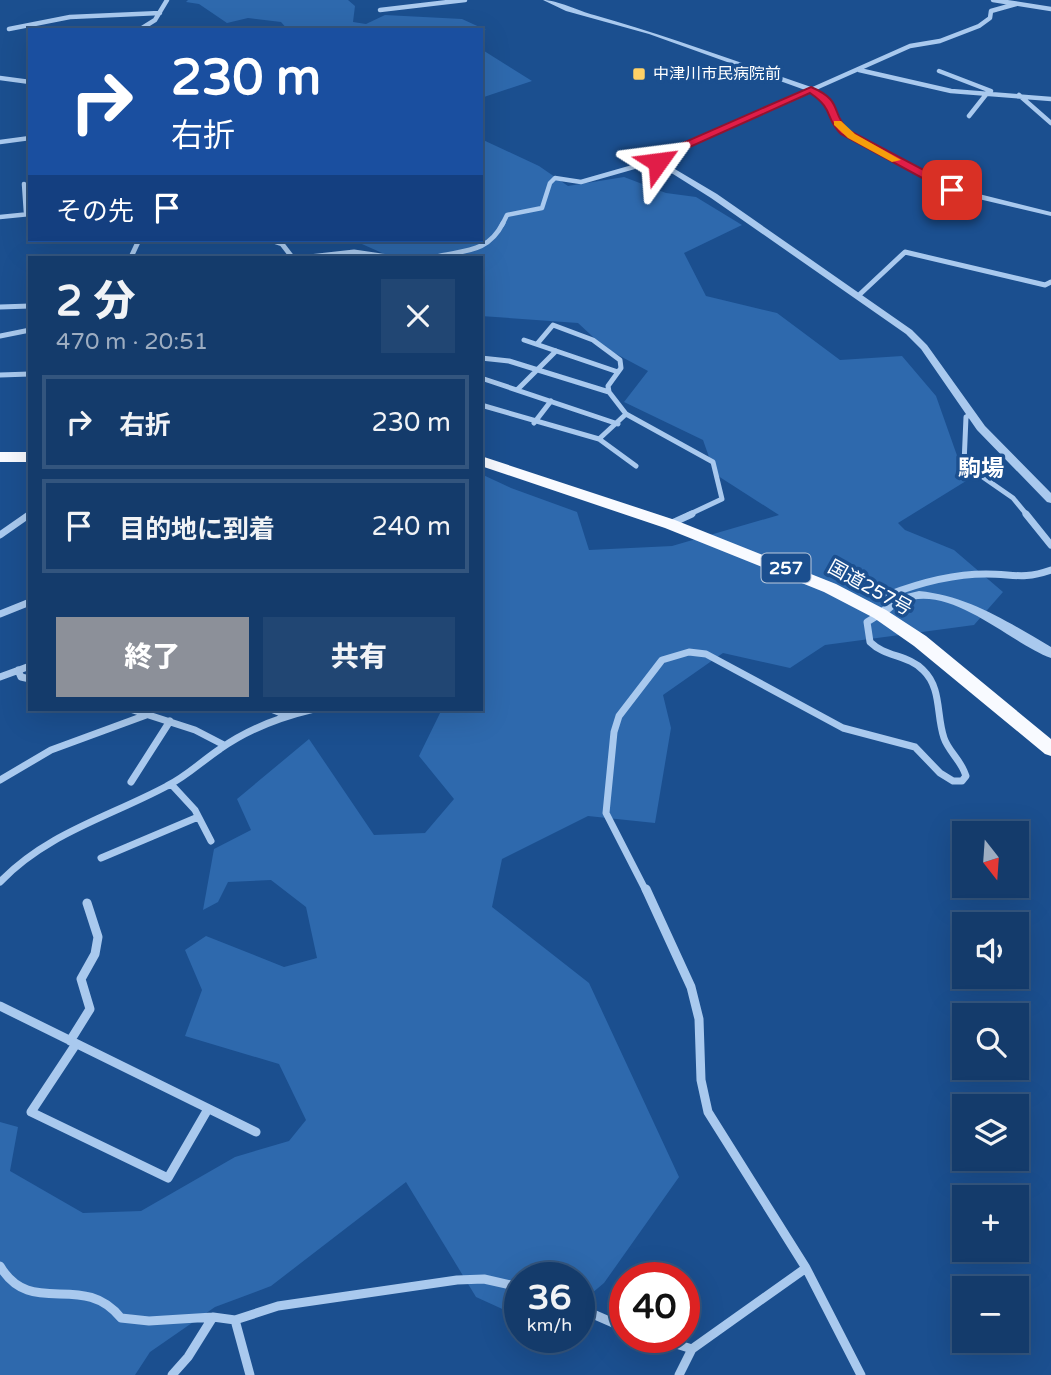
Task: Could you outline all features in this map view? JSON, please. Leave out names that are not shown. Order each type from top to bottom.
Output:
[{"type":"highway","points":[[0,457],[28,457]]},
{"type":"highway","name":"国道257号","points":[[483,462],[670,524],[885,609],[1051,749]]},
{"type":"street","points":[[141,28],[160,13],[167,0]]},
{"type":"street","points":[[380,10],[466,0]]},
{"type":"street","points":[[546,0],[568,10],[651,33],[811,90],[831,103],[838,125],[845,132],[943,186],[975,198],[1051,214]]},
{"type":"street","points":[[993,0],[1051,9]]},
{"type":"street","points":[[439,256],[487,245],[495,239],[507,215],[542,208],[550,183],[555,178],[581,182],[658,160],[859,70],[878,58],[910,46],[940,41],[979,26],[990,18],[991,12],[1016,4]]},
{"type":"street","points":[[9,29],[70,17],[160,13]]},
{"type":"street","points":[[859,70],[951,91],[990,92],[1051,99]]},
{"type":"street","points":[[939,71],[990,92]]},
{"type":"street","points":[[966,80],[969,71]]},
{"type":"street","points":[[0,78],[28,82]]},
{"type":"street","points":[[969,116],[990,92]]},
{"type":"street","points":[[1019,95],[1051,123]]},
{"type":"street","points":[[0,142],[28,138]]},
{"type":"street","points":[[658,160],[858,296],[916,339],[972,414],[1051,499]]},
{"type":"street","points":[[0,217],[28,214],[24,184]]},
{"type":"street","points":[[276,242],[282,244],[291,256]]},
{"type":"street","points":[[318,256],[354,252],[381,256]]},
{"type":"street","points":[[858,296],[905,252],[1045,285],[1051,282]]},
{"type":"street","points":[[0,307],[28,306]]},
{"type":"street","points":[[537,344],[553,325],[593,340],[620,360],[621,368],[608,386],[609,392],[626,414],[713,462],[722,499],[670,524]]},
{"type":"street","points":[[0,336],[28,330]]},
{"type":"street","points":[[524,340],[618,372]]},
{"type":"street","points":[[517,390],[556,351]]},
{"type":"street","points":[[483,358],[509,361],[609,392]]},
{"type":"street","points":[[0,375],[28,374]]},
{"type":"street","points":[[483,379],[618,424]]},
{"type":"street","points":[[534,423],[551,401]]},
{"type":"street","points":[[483,406],[534,423],[599,439],[636,466]]},
{"type":"street","points":[[599,439],[626,414]]},
{"type":"street","points":[[972,414],[966,417],[964,464],[1013,498],[1051,545]]},
{"type":"street","points":[[0,536],[28,515]]},
{"type":"street","points":[[885,609],[888,596],[923,582],[985,574],[1028,578],[1051,570]]},
{"type":"street","points":[[861,1375],[806,1268],[708,1112],[701,1080],[699,1019],[691,986],[667,930],[606,813],[614,732],[619,716],[662,660],[689,652],[706,654],[843,728],[860,735],[915,747],[940,773],[953,781],[962,781],[967,776],[965,769],[944,738],[936,684],[914,661],[881,652],[871,646],[866,636],[867,622],[885,609],[922,594],[940,595],[1051,653]]},
{"type":"street","points":[[0,614],[28,603]]},
{"type":"street","points":[[0,677],[28,667]]},
{"type":"street","points":[[18,670],[20,677],[28,679]]},
{"type":"street","points":[[138,711],[170,721],[225,746]]},
{"type":"street","points":[[276,711],[286,715]]},
{"type":"street","points":[[0,882],[27,858],[77,825],[172,785],[225,746],[286,715],[305,711]]},
{"type":"street","points":[[0,780],[51,750],[149,714]]},
{"type":"street","points":[[131,782],[170,721]]},
{"type":"street","points":[[172,785],[198,817],[211,842]]},
{"type":"street","points":[[102,858],[198,817]]},
{"type":"street","points":[[87,903],[98,937],[95,954],[83,971],[81,979],[90,1009],[30,1112],[168,1178],[208,1109]]},
{"type":"street","points":[[0,1006],[256,1132]]},
{"type":"street","points":[[0,1266],[4,1278],[24,1291],[74,1292],[105,1300],[121,1318],[149,1321],[213,1317],[235,1320],[278,1306],[457,1280],[484,1279],[504,1283]]},
{"type":"street","points":[[700,1343],[806,1268]]},
{"type":"street","points":[[172,1375],[188,1357],[213,1317]]},
{"type":"street","points":[[235,1320],[250,1375]]},
{"type":"street","points":[[679,1375],[690,1353]]},
{"type":"shaded area","points":[[348,0],[355,6],[353,22],[366,24],[385,15],[462,19],[482,28],[286,28],[281,22],[248,18],[227,23],[199,4],[186,2]]},
{"type":"shaded area","points":[[483,50],[532,81],[483,97]]},
{"type":"shaded area","points":[[483,140],[539,166],[568,186],[624,177],[666,193],[696,197],[742,225],[684,253],[706,296],[777,313],[840,360],[902,356],[936,396],[966,481],[898,523],[905,530],[954,550],[1003,592],[974,625],[825,645],[790,668],[723,653],[663,695],[671,728],[655,823],[588,816],[502,859],[492,907],[589,983],[679,1177],[619,1262],[609,1262],[609,1276],[595,1291],[595,1262],[504,1262],[504,1310],[476,1297],[406,1182],[271,1286],[215,1307],[150,1352],[135,1375],[0,1375],[0,1122],[18,1127],[10,1171],[83,1213],[141,1211],[235,1157],[289,1141],[306,1120],[279,1064],[185,1036],[202,990],[185,950],[206,936],[284,967],[317,958],[306,907],[271,880],[228,882],[218,902],[203,910],[214,849],[251,830],[237,799],[309,739],[374,835],[425,833],[454,799],[419,756],[441,711],[483,711],[483,475],[577,512],[589,550],[672,546],[779,515],[715,474],[703,440],[624,402],[648,371],[605,348],[578,323],[483,316],[483,256],[389,256],[357,242],[483,242]]},
{"type":"slow traffic","points":[[837,123],[851,136],[895,160]]},
{"type":"place","name":"中津川市民病院前","points":[[639,74]]},
{"type":"district","name":"駒場","points":[[981,469]]},
{"type":"route","points":[[658,162],[661,157],[673,151],[811,90],[828,99],[838,125],[845,132],[952,190]]}]
